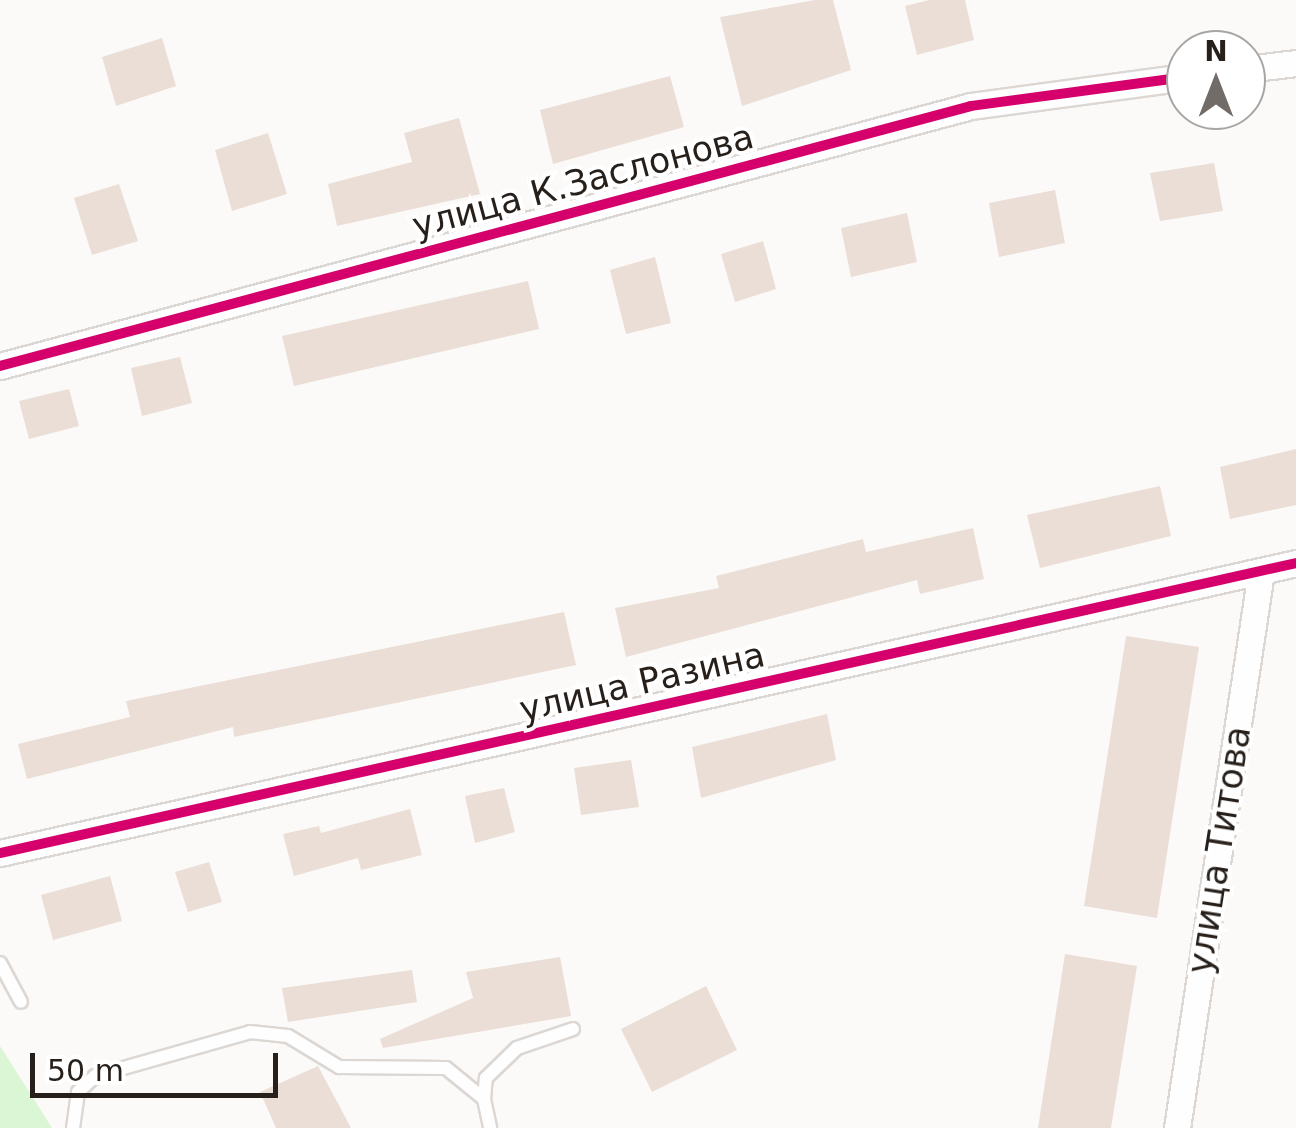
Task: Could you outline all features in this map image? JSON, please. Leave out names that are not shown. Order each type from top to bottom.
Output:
[{"type":"street","points":[[1266,67],[1296,63]]},
{"type":"street","name":"улица К.Заслонова","points":[[0,366],[971,106],[1166,80]]},
{"type":"street","name":"улица Разина","points":[[0,853],[1296,563]]},
{"type":"street","name":"улица Титова","points":[[1176,1128],[1260,572]]},
{"type":"lane","points":[[0,963],[21,1002]]},
{"type":"lane","points":[[490,1128],[484,1098],[486,1078],[517,1048],[573,1029]]},
{"type":"lane","points":[[73,1128],[78,1092],[94,1076],[250,1032],[288,1036],[340,1068],[446,1068],[484,1098]]},
{"type":"green space","points":[[0,1046],[37,1104],[52,1128],[0,1128]]},
{"type":"building","points":[[833,0],[851,70],[742,106],[720,17]]},
{"type":"building","points":[[929,0],[965,0],[974,40],[917,55],[905,6]]},
{"type":"building","points":[[162,38],[176,86],[116,106],[102,57]]},
{"type":"building","points":[[670,76],[684,127],[553,164],[540,110]]},
{"type":"building","points":[[459,118],[480,194],[337,226],[328,184],[412,162],[404,133]]},
{"type":"building","points":[[268,133],[287,194],[232,211],[215,150]]},
{"type":"building","points":[[1214,163],[1223,211],[1160,221],[1150,173]]},
{"type":"building","points":[[119,184],[138,241],[92,255],[74,198]]},
{"type":"building","points":[[1055,190],[1065,243],[999,257],[989,203]]},
{"type":"building","points":[[907,213],[917,262],[851,277],[841,228]]},
{"type":"building","points":[[763,241],[776,289],[735,302],[721,254]]},
{"type":"building","points":[[655,257],[671,323],[626,334],[610,270]]},
{"type":"building","points":[[528,281],[539,329],[294,386],[282,336]]},
{"type":"building","points":[[180,357],[192,403],[142,416],[131,368]]},
{"type":"building","points":[[69,389],[79,426],[29,439],[19,401]]},
{"type":"building","points":[[1296,449],[1296,505],[1230,519],[1220,467]]},
{"type":"building","points":[[1160,486],[1171,536],[1040,568],[1027,515]]},
{"type":"building","points":[[973,528],[984,579],[920,594],[917,580],[626,657],[615,608],[719,588],[716,576],[863,539],[866,552]]},
{"type":"building","points":[[564,612],[576,665],[234,737],[233,727],[27,779],[18,744],[130,717],[126,701]]},
{"type":"building","points":[[1126,636],[1199,647],[1157,918],[1084,906]]},
{"type":"building","points":[[827,714],[836,760],[701,798],[692,747]]},
{"type":"building","points":[[631,760],[639,807],[581,815],[574,768]]},
{"type":"building","points":[[504,788],[515,832],[475,843],[465,796]]},
{"type":"building","points":[[410,809],[422,855],[361,870],[358,858],[294,876],[283,834],[319,826],[321,833]]},
{"type":"building","points":[[209,862],[222,902],[188,912],[175,872]]},
{"type":"building","points":[[110,876],[122,921],[53,940],[41,895]]},
{"type":"building","points":[[1065,954],[1137,966],[1111,1128],[1038,1128]]},
{"type":"building","points":[[560,957],[571,1016],[383,1048],[380,1039],[473,998],[466,972]]},
{"type":"building","points":[[412,970],[417,1002],[288,1022],[282,988]]},
{"type":"building","points":[[706,986],[737,1050],[652,1092],[621,1029]]},
{"type":"building","points":[[318,1066],[351,1128],[276,1128],[260,1092]]},
{"type":"cycle path","points":[[0,366],[971,106],[1166,80]]},
{"type":"cycle path","points":[[0,853],[1296,563]]}]
